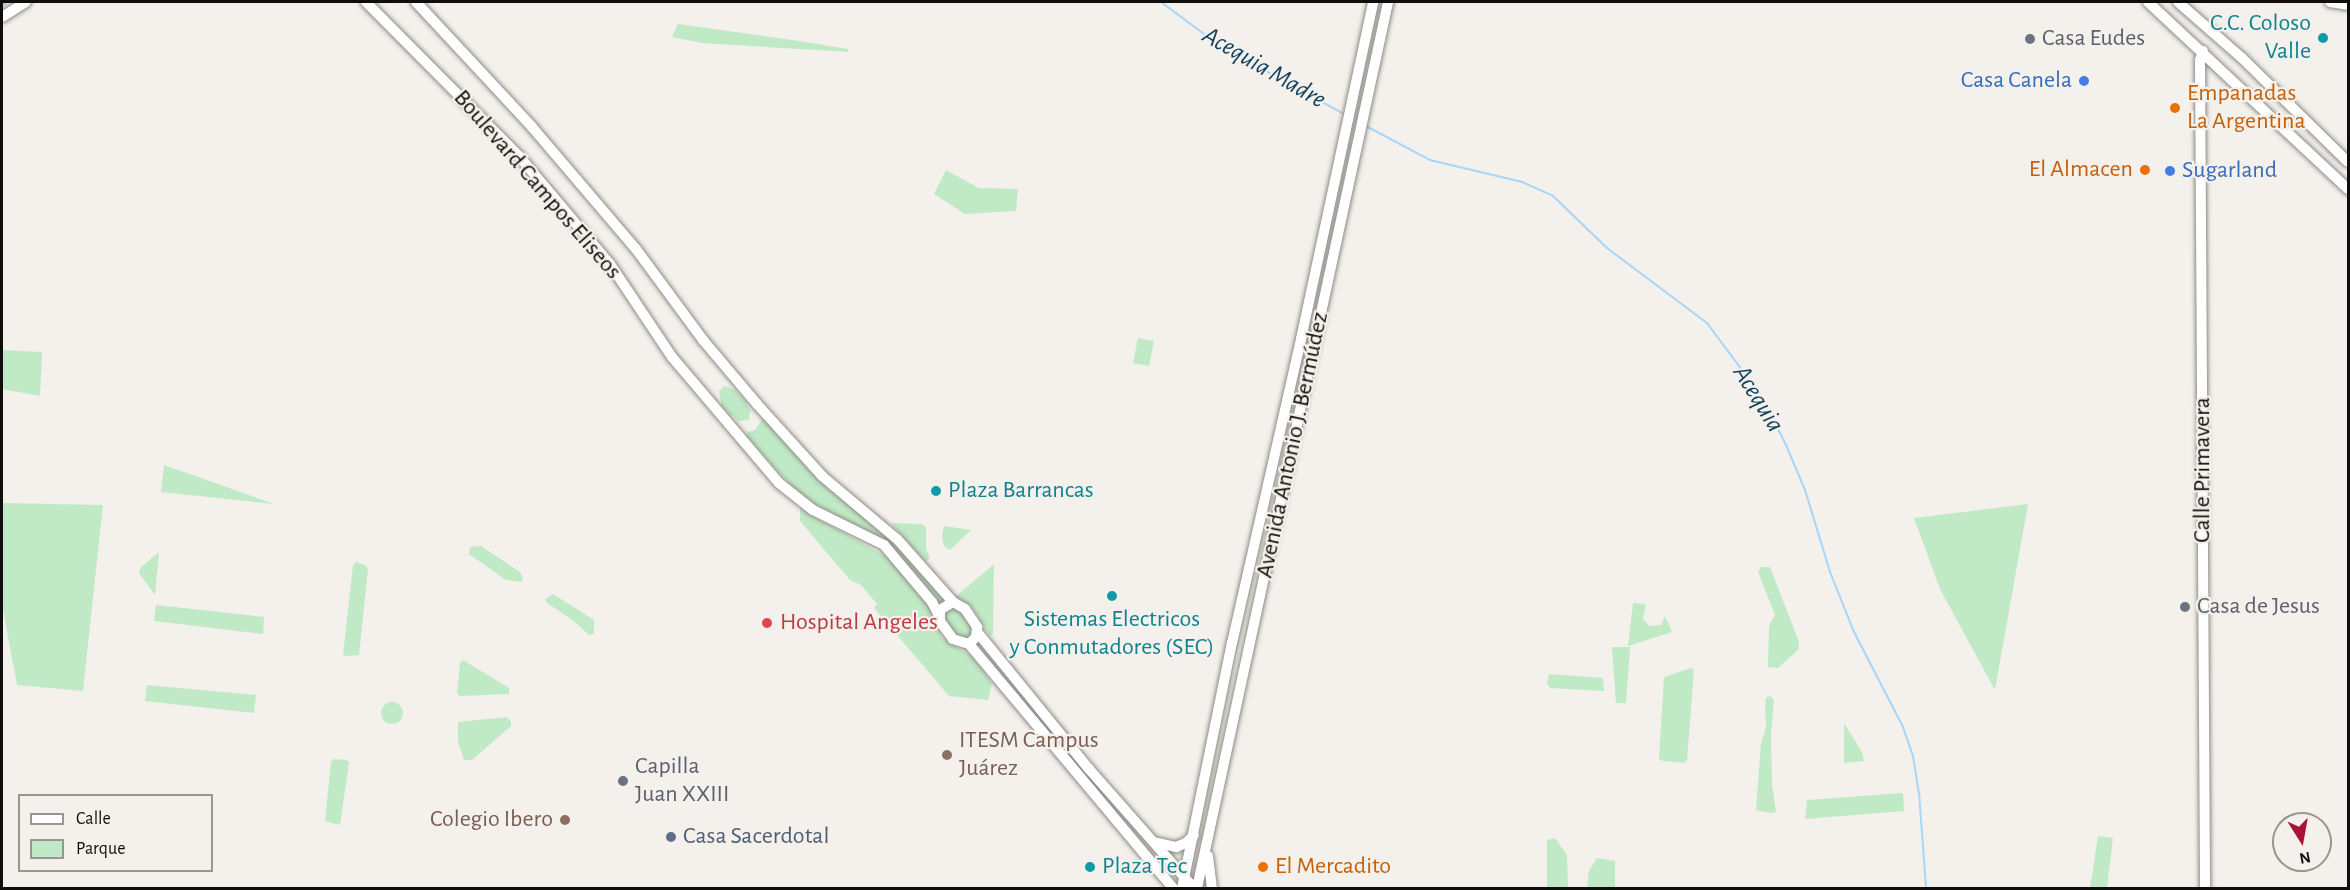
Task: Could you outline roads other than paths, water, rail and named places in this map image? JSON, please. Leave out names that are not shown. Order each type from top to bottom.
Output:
[{"type":"main road","points":[[2,17],[26,2]]},
{"type":"main road","name":"Boulevard Campos Eliseos","points":[[366,2],[519,156],[610,264],[672,357],[779,483],[804,504],[884,545],[932,602],[938,614]]},
{"type":"main road","name":"Boulevard Campos Eliseos","points":[[416,2],[532,127],[614,223],[733,376],[827,481],[898,540],[953,602]]},
{"type":"main road","name":"Avenida Antonio J. Bermúdez","points":[[1183,883],[1217,713],[1301,339],[1373,2]]},
{"type":"main road","name":"Avenida Antonio J. Bermúdez","points":[[1196,888],[1338,241],[1362,115],[1389,2]]},
{"type":"main road","points":[[2148,2],[2349,189]]},
{"type":"main road","points":[[2178,2],[2242,58],[2349,162]]},
{"type":"main road","points":[[2330,2],[2349,5]]},
{"type":"main road","name":"Calle Primavera","points":[[2203,51],[2200,60],[2205,888]]},
{"type":"main road","points":[[2332,174],[2349,169]]},
{"type":"main road","points":[[1257,531],[1273,535]]},
{"type":"main road","points":[[1173,888],[969,644],[953,639],[942,626],[938,614],[943,606],[953,602],[970,614],[978,633],[1096,777],[1154,842],[1183,883],[1196,888]]},
{"type":"main road","points":[[969,644],[978,633]]},
{"type":"main road","points":[[1086,785],[1096,777]]},
{"type":"main road","points":[[1154,842],[1176,847],[1186,843],[1194,835]]},
{"type":"main road","points":[[1206,847],[1212,888]]},
{"type":"waterway","name":"Acequia Madre","points":[[1161,2],[1219,45],[1346,115]]},
{"type":"waterway","name":"Acequia","points":[[1364,125],[1430,160],[1522,182],[1553,196],[1607,248],[1707,323],[1745,374],[1767,407],[1786,445],[1805,490],[1830,572],[1854,632],[1903,727],[1913,756],[1919,792],[1926,888]]},
{"type":"place","name":"C.C. Coloso Valle","points":[[2323,38]]},
{"type":"place","name":"Casa Eudes","points":[[2030,39]]},
{"type":"place","name":"Casa Canela","points":[[2084,81]]},
{"type":"place","name":"Empanadas La Argentina","points":[[2175,108]]},
{"type":"place","name":"El Almacen","points":[[2145,170]]},
{"type":"place","name":"Sugarland","points":[[2170,171]]},
{"type":"place","name":"Plaza Barrancas","points":[[936,491]]},
{"type":"place","name":"Sistemas Electricos y Conmutadores (SEC)","points":[[1112,596]]},
{"type":"place","name":"Casa de Jesus","points":[[2185,607]]},
{"type":"place","name":"Hospital Angeles","points":[[767,623]]},
{"type":"place","name":"ITESM Campus Juárez","points":[[947,755]]},
{"type":"place","name":"Capilla Juan XXIII","points":[[623,781]]},
{"type":"place","name":"Colegio Ibero","points":[[565,820]]},
{"type":"place","name":"Casa Sacerdotal","points":[[671,837]]},
{"type":"place","name":"Plaza Tec","points":[[1090,867]]},
{"type":"place","name":"El Mercadito","points":[[1263,867]]}]
